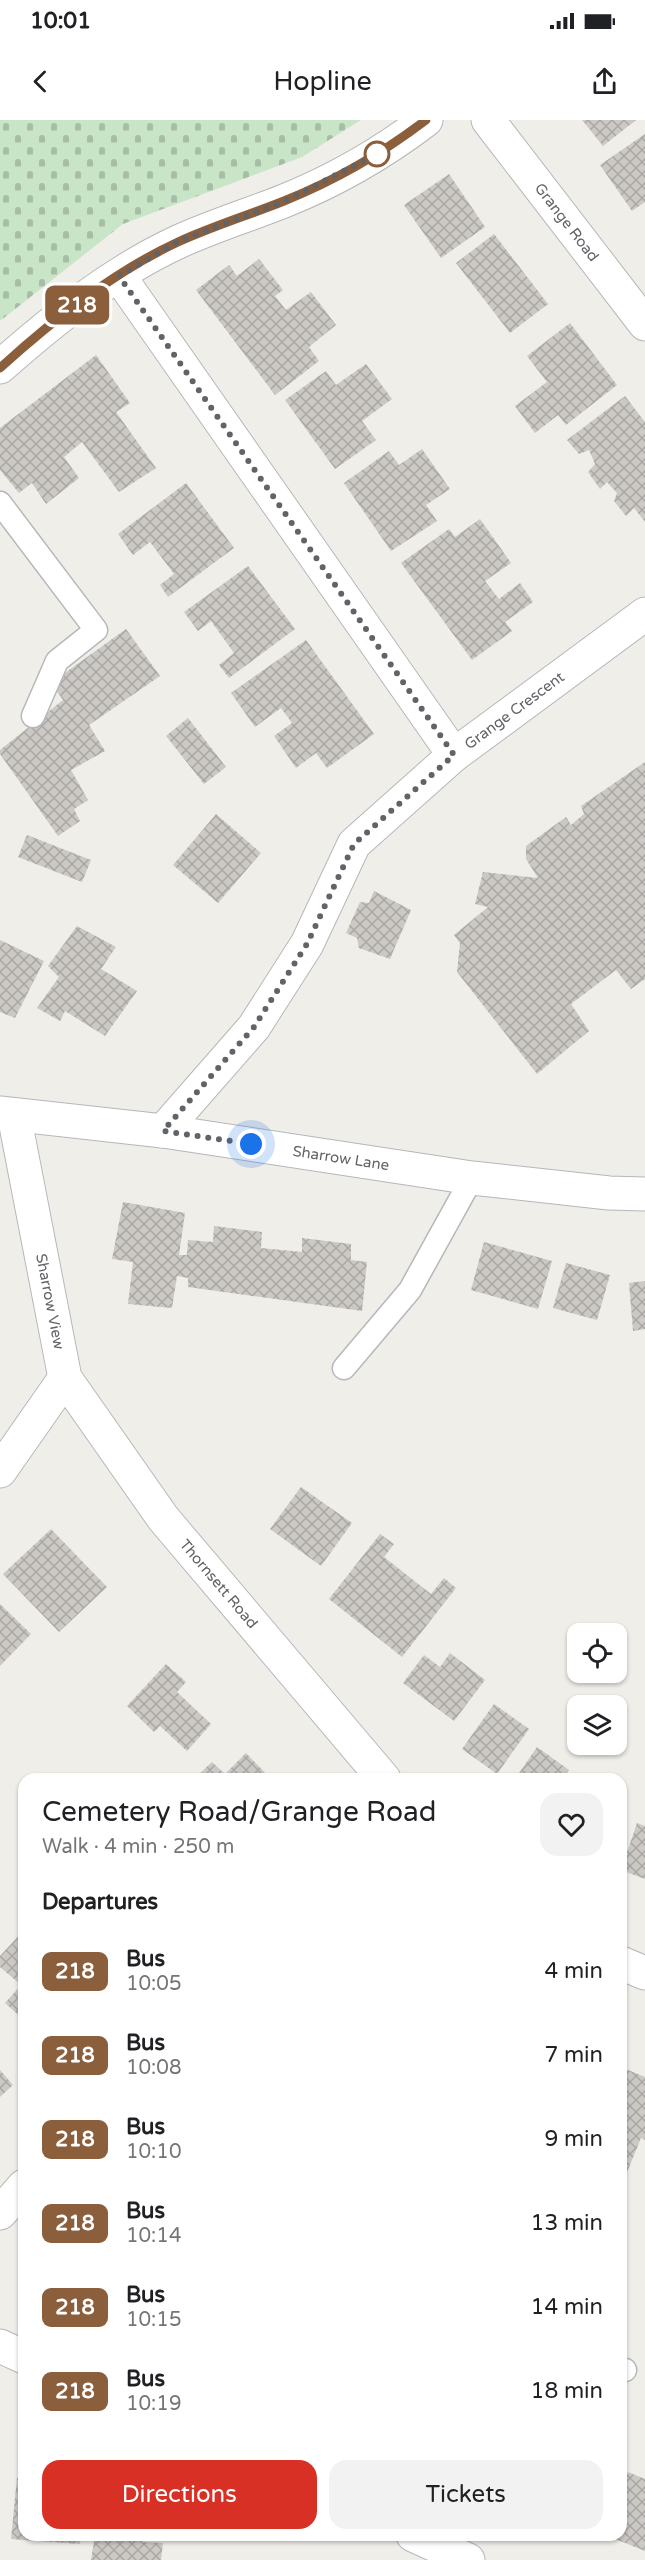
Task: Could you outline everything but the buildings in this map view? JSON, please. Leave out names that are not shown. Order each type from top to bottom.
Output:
[{"type":"street","points":[[0,368],[40,332],[119,276],[177,242],[287,200],[377,154],[426,120]]},
{"type":"street","name":"Grange Road","points":[[488,120],[645,324]]},
{"type":"street","points":[[119,276],[454,755]]},
{"type":"street","name":"Grange Crescent","points":[[163,1131],[254,1027],[307,944],[354,844],[454,755],[645,614]]},
{"type":"street","name":"Sharrow Lane","points":[[7,1114],[163,1131],[472,1178],[609,1193],[645,1194]]},
{"type":"street","name":"Sharrow View","points":[[7,1114],[65,1378]]},
{"type":"street","points":[[0,1471],[65,1378]]},
{"type":"street","name":"Thornsett Road","points":[[65,1378],[163,1518],[379,1773]]},
{"type":"street","points":[[627,1966],[645,1973]]},
{"type":"street","points":[[0,2213],[18,2193]]},
{"type":"street","points":[[0,2346],[18,2354]]},
{"type":"street","points":[[433,2541],[459,2549]]},
{"type":"lane","points":[[0,503],[96,630],[57,661],[33,716]]},
{"type":"lane","points":[[344,1368],[410,1290],[472,1178]]},
{"type":"green space","points":[[0,120],[361,120],[302,157],[123,224],[0,321]]},
{"type":"bus line","name":"218","points":[[0,368],[40,332],[148,258],[177,242],[287,200],[377,154],[426,120]]},
{"type":"route","points":[[251,1144],[163,1131],[254,1027],[307,944],[354,844],[454,755],[119,276],[177,242],[287,200],[377,154]]}]
